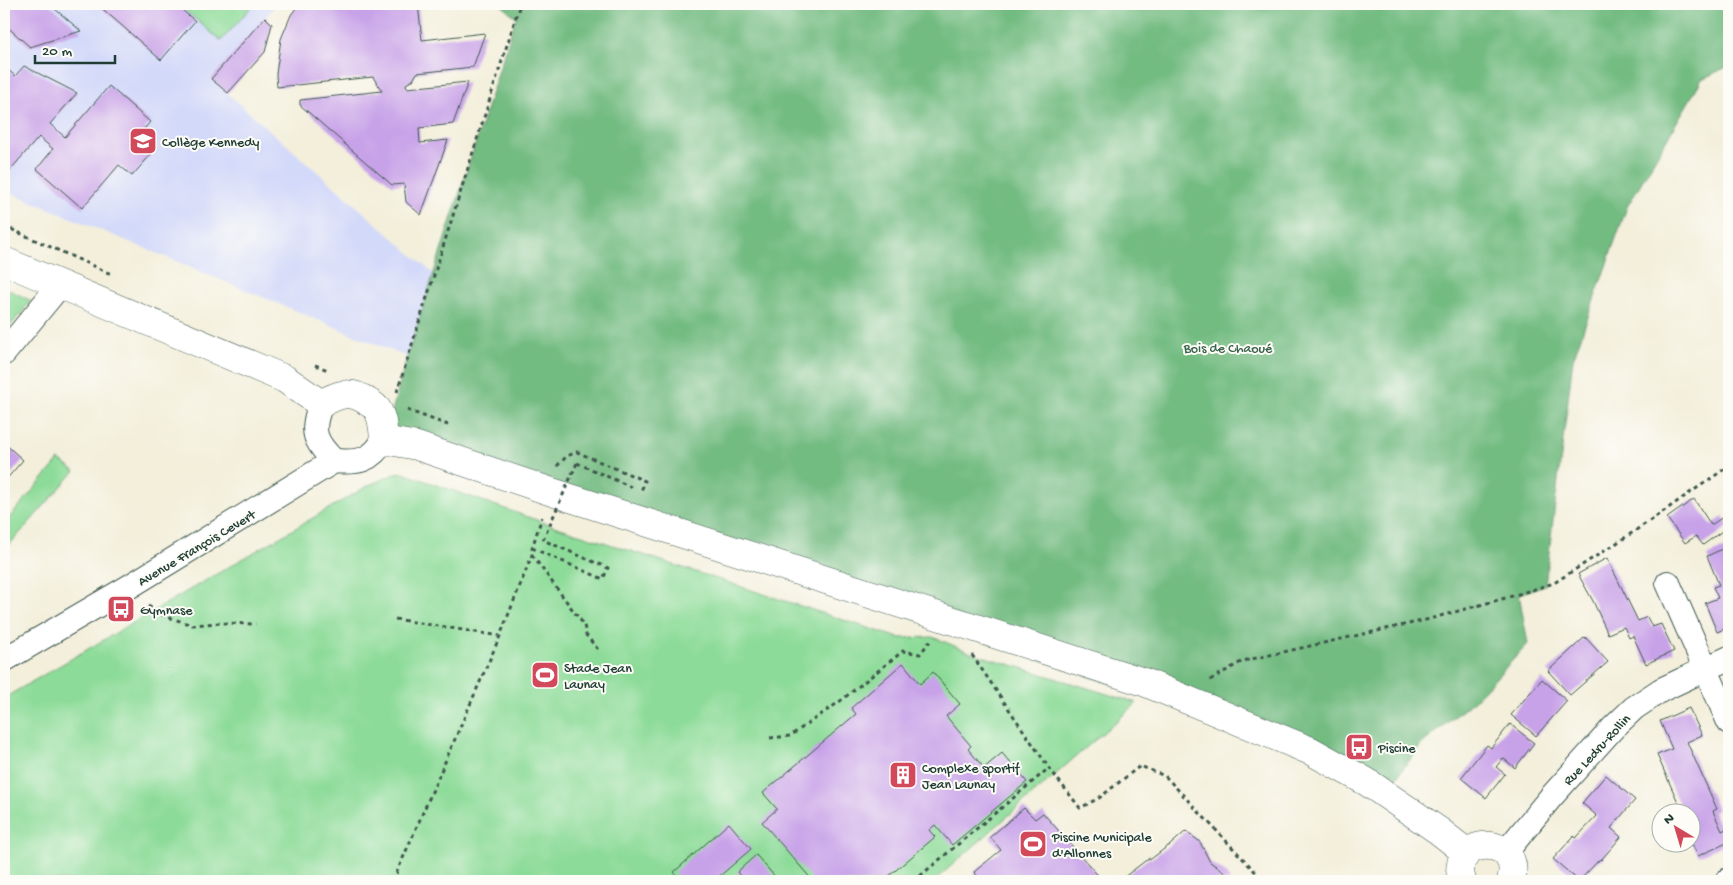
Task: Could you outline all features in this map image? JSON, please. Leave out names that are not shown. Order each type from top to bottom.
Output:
[{"type":"street","points":[[4,261],[285,379],[321,404]]},
{"type":"street","points":[[4,353],[60,285]]},
{"type":"street","points":[[334,462],[321,448],[317,440],[315,420],[321,404],[334,396],[352,394],[364,399],[377,408],[383,422],[384,440],[417,446],[1144,682],[1311,751],[1367,782],[1439,831],[1467,853]]},
{"type":"street","name":"Avenue François Cevert","points":[[4,660],[127,588],[334,462],[363,460],[377,451],[384,440]]},
{"type":"street","points":[[1668,583],[1729,722]]},
{"type":"street","name":"Rue Ledru-Rollin","points":[[1505,852],[1551,797],[1613,728],[1634,708],[1661,690],[1729,658]]},
{"type":"street","points":[[1462,881],[1460,868],[1462,860],[1467,853],[1482,845],[1498,848],[1505,852],[1512,866],[1511,881]]},
{"type":"path","points":[[396,396],[400,378],[520,4]]},
{"type":"path","points":[[394,881],[500,636],[532,555],[532,548],[603,578],[608,568],[543,540],[577,463],[641,491],[645,481],[577,452],[567,456],[556,467]]},
{"type":"path","points":[[1202,685],[1243,661],[1422,621],[1554,583],[1626,537],[1729,466]]},
{"type":"path","points":[[532,555],[584,625],[586,635],[600,652]]},
{"type":"path","points":[[127,588],[142,602],[192,625],[220,623],[256,624]]},
{"type":"path","points":[[770,738],[790,736],[839,702],[903,652],[920,654],[933,637],[943,617]]},
{"type":"path","points":[[395,618],[500,636]]},
{"type":"path","points":[[984,630],[969,652],[1049,768],[1080,808],[1099,798],[1140,766],[1165,776],[1264,881]]},
{"type":"path","points":[[914,881],[1049,768]]},
{"type":"shaded area","name":"Collège Kennedy","points":[[4,4],[277,4],[211,79],[434,274],[407,357],[4,190]]},
{"type":"green space","points":[[178,4],[254,4],[221,41]]},
{"type":"green space","name":"Bois de Chaoué","points":[[500,4],[1729,4],[1729,66],[1702,79],[1627,207],[1573,359],[1545,585],[1519,594],[1528,644],[1477,698],[1422,744],[1384,794],[1311,751],[384,440],[407,357],[516,17]]},
{"type":"green space","points":[[4,287],[31,301],[7,330],[4,330]]},
{"type":"green space","points":[[59,460],[75,471],[4,551],[4,524]]},
{"type":"green space","name":"Stade Jean Launay","points":[[400,472],[551,525],[899,638],[933,637],[969,652],[1137,703],[934,881],[4,881],[4,698],[371,484]]},
{"type":"building","points":[[4,4],[49,4],[81,31],[30,47],[4,24]]},
{"type":"building","points":[[97,4],[175,4],[195,21],[161,60]]},
{"type":"building","points":[[299,4],[418,4],[422,40],[485,33],[473,67],[417,73],[413,80],[406,84],[407,88],[468,82],[453,124],[419,128],[420,143],[448,140],[421,215],[406,202],[404,184],[392,185],[300,105],[300,100],[382,91],[373,77],[277,87],[276,74],[281,39],[291,15]]},
{"type":"building","points":[[265,17],[272,24],[265,52],[228,93],[211,79]]},
{"type":"building","points":[[4,66],[15,76],[24,66],[77,93],[50,124],[65,137],[109,86],[150,122],[144,129],[148,131],[140,140],[153,152],[132,176],[119,165],[82,208],[37,169],[53,149],[39,137],[4,177]]},
{"type":"building","points":[[4,443],[23,460],[4,482]]},
{"type":"building","points":[[1694,499],[1711,525],[1723,517],[1729,526],[1703,545],[1696,536],[1685,543],[1667,518]]},
{"type":"building","points":[[1729,546],[1729,627],[1717,632],[1705,603],[1718,598],[1713,587],[1719,585],[1707,556]]},
{"type":"building","points":[[1607,558],[1638,621],[1647,617],[1652,627],[1661,624],[1674,651],[1646,664],[1633,636],[1629,638],[1624,627],[1608,634],[1578,574]]},
{"type":"building","points":[[1585,637],[1608,662],[1570,695],[1548,671]]},
{"type":"building","name":"Complexe sportif Jean Launay","points":[[903,663],[920,684],[933,672],[960,704],[946,716],[971,746],[968,749],[984,768],[1002,753],[1027,782],[952,845],[935,825],[929,830],[935,837],[883,881],[813,881],[762,822],[777,809],[763,793],[856,714],[851,708]]},
{"type":"building","points":[[1542,679],[1567,701],[1536,736],[1511,715]]},
{"type":"building","points":[[1689,708],[1702,735],[1687,742],[1717,809],[1713,811],[1722,831],[1726,829],[1729,842],[1698,856],[1696,852],[1700,852],[1700,802],[1678,802],[1657,755],[1672,749],[1660,721]]},
{"type":"building","points":[[1510,724],[1534,743],[1515,768],[1503,758],[1496,767],[1505,774],[1486,798],[1461,778],[1487,745],[1491,748]]},
{"type":"building","points":[[1606,775],[1635,800],[1611,828],[1621,837],[1579,881],[1553,859],[1574,836],[1576,838],[1597,816],[1582,803]]},
{"type":"building","name":"Piscine Municipale d'Allonnes","points":[[1024,808],[1035,819],[1043,813],[1103,881],[982,881],[974,872],[1001,850],[990,837]]},
{"type":"building","points":[[729,823],[751,849],[714,881],[682,881],[674,872]]},
{"type":"building","name":"Piscine Municipale d'Allonnes","points":[[1186,831],[1200,842],[1210,862],[1226,873],[1230,881],[1119,881],[1149,858],[1151,859],[1169,846]]},
{"type":"building","points":[[756,855],[776,878],[773,881],[744,881],[737,872]]},
{"type":"place","name":"Collège Kennedy","points":[[143,141]]},
{"type":"place","name":"Gymnase","points":[[121,609]]},
{"type":"place","name":"Stade Jean Launay","points":[[545,675]]},
{"type":"place","name":"Piscine","points":[[1359,747]]},
{"type":"place","name":"Complexe sportif Jean Launay","points":[[903,775]]},
{"type":"place","name":"Piscine Municipale d'Allonnes","points":[[1033,844]]}]
